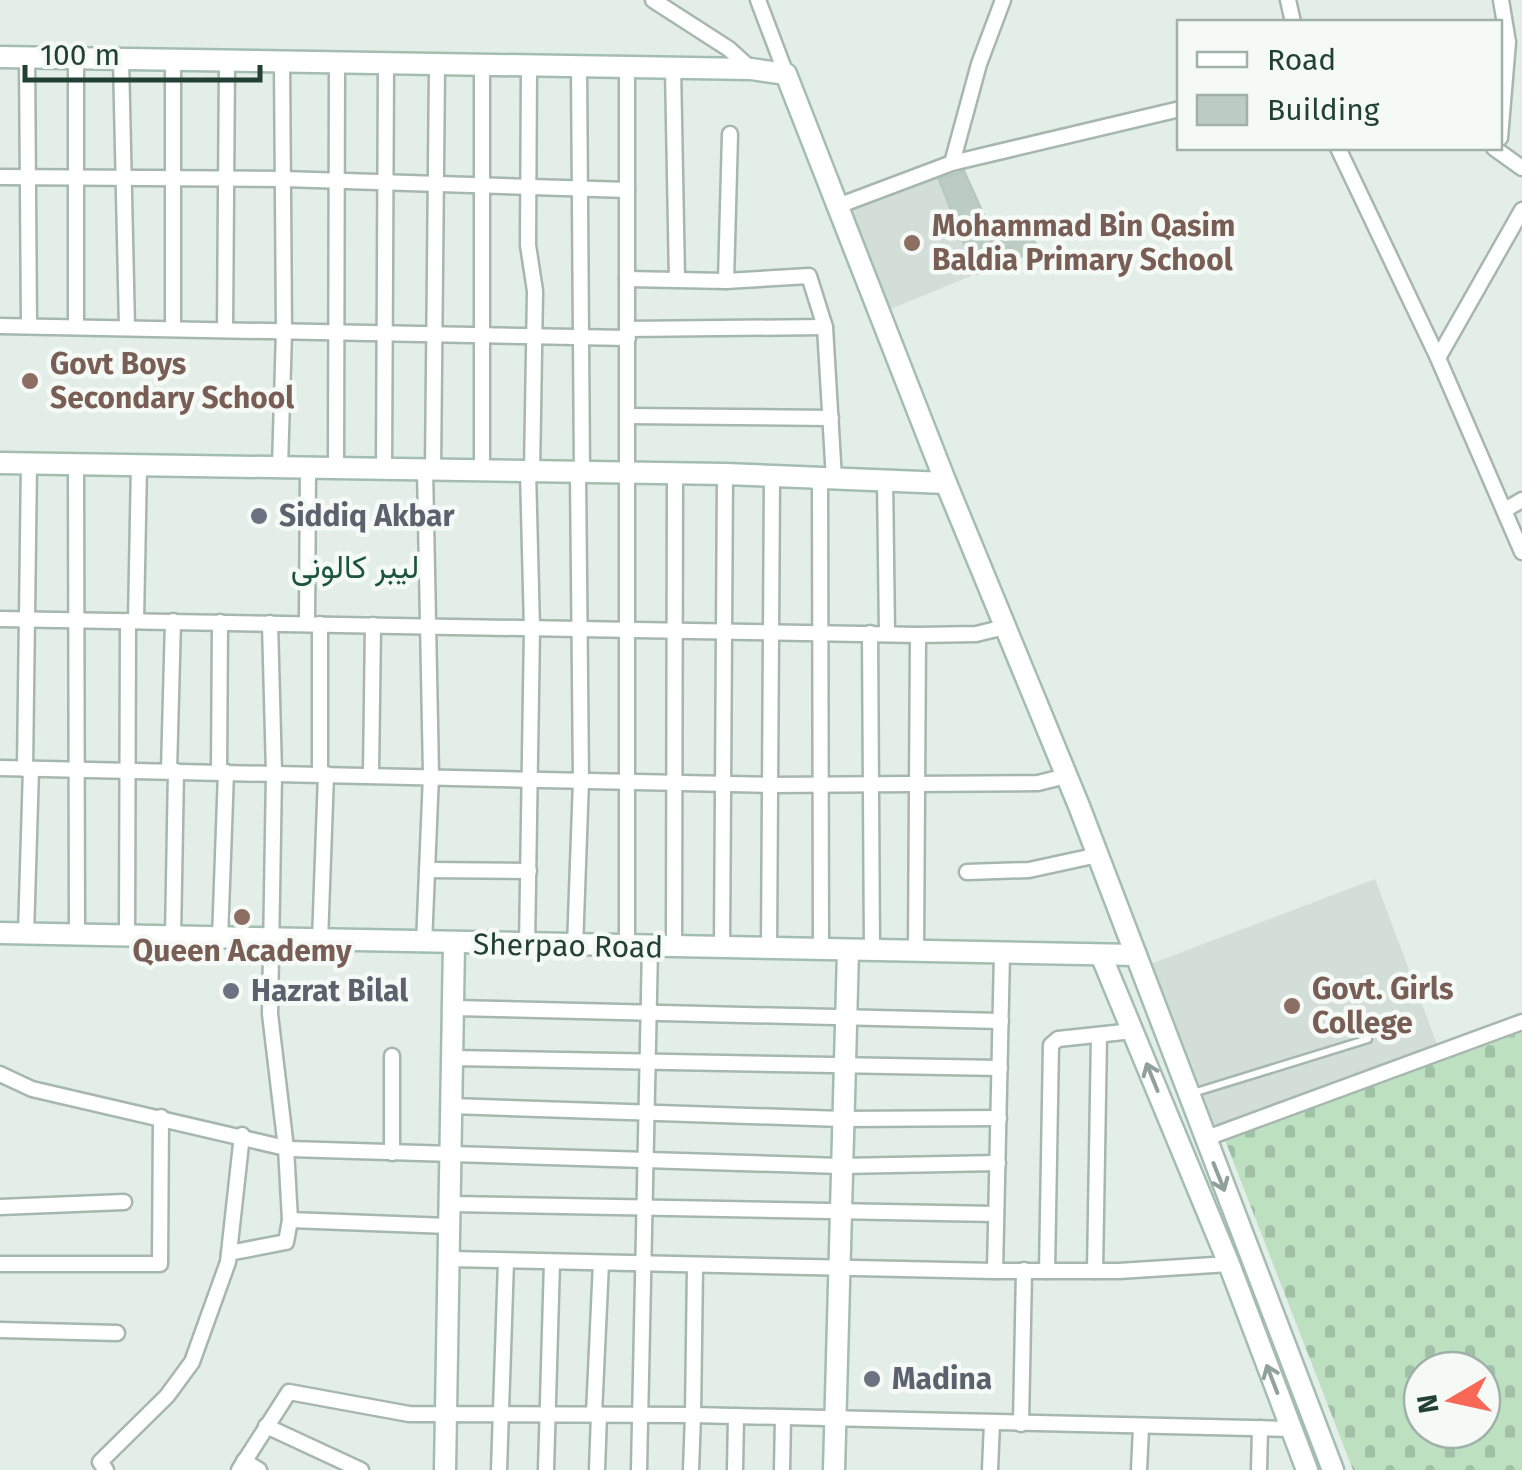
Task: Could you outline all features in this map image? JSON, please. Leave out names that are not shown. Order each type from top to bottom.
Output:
[{"type":"street","points":[[653,0],[729,48],[750,69]]},
{"type":"street","points":[[758,0],[836,207],[1098,855],[1333,1470]]},
{"type":"street","points":[[952,163],[979,64],[1002,0]]},
{"type":"street","points":[[1501,0],[1515,42],[1502,122]]},
{"type":"street","points":[[0,57],[436,67],[750,69],[786,74]]},
{"type":"street","points":[[27,58],[29,326]]},
{"type":"street","points":[[76,58],[76,327]]},
{"type":"street","points":[[120,59],[127,328]]},
{"type":"street","points":[[173,59],[173,329]]},
{"type":"street","points":[[225,330],[227,61]]},
{"type":"street","points":[[280,467],[284,331],[282,62]]},
{"type":"street","points":[[336,468],[337,64]]},
{"type":"street","points":[[384,468],[386,66]]},
{"type":"street","points":[[424,944],[430,775],[429,470],[436,67]]},
{"type":"street","points":[[482,67],[482,470]]},
{"type":"street","points":[[528,946],[532,778],[531,336],[535,291],[528,245],[529,67]]},
{"type":"street","points":[[576,947],[581,780],[579,68]]},
{"type":"street","points":[[627,68],[627,948]]},
{"type":"street","points":[[673,68],[677,280]]},
{"type":"street","points":[[836,207],[952,163],[1177,109]]},
{"type":"street","points":[[726,281],[730,134]]},
{"type":"street","points":[[1339,150],[1438,358],[1522,552]]},
{"type":"street","points":[[1502,150],[1522,168]]},
{"type":"street","points":[[0,177],[283,179],[627,190]]},
{"type":"street","points":[[1438,358],[1522,210]]},
{"type":"street","points":[[627,279],[726,281],[809,276],[825,327],[830,418],[821,632],[821,950]]},
{"type":"street","points":[[0,326],[531,336],[825,327]]},
{"type":"street","points":[[628,416],[830,418]]},
{"type":"street","points":[[0,463],[725,474],[946,483]]},
{"type":"street","points":[[26,934],[29,463]]},
{"type":"street","points":[[76,464],[77,935]]},
{"type":"street","points":[[127,936],[126,770],[140,465]]},
{"type":"street","points":[[308,467],[323,773],[320,941]]},
{"type":"street","points":[[674,948],[675,474]]},
{"type":"street","points":[[722,949],[725,474]]},
{"type":"street","points":[[769,950],[772,477]]},
{"type":"street","points":[[885,479],[886,634]]},
{"type":"street","points":[[1504,510],[1522,500]]},
{"type":"street","points":[[0,619],[918,635],[976,634],[1005,627]]},
{"type":"street","points":[[173,622],[173,938]]},
{"type":"street","points":[[220,622],[220,938]]},
{"type":"street","points":[[228,1254],[286,1242],[290,1220],[270,1014],[268,940],[274,773],[270,623]]},
{"type":"street","points":[[371,774],[373,625]]},
{"type":"street","points":[[870,633],[872,951]]},
{"type":"street","points":[[916,952],[918,635]]},
{"type":"street","points":[[0,768],[770,785],[1038,782],[1066,776]]},
{"type":"street","points":[[967,872],[1029,870],[1098,855]]},
{"type":"street","points":[[427,870],[530,871]]},
{"type":"street","name":"Sherpao Road","points":[[0,933],[1136,955]]},
{"type":"street","points":[[445,1470],[454,944]]},
{"type":"street","points":[[639,1470],[650,948]]},
{"type":"street","points":[[834,1470],[848,951]]},
{"type":"street","points":[[995,1270],[1002,953]]},
{"type":"street","points":[[1102,954],[1229,1264],[1307,1470]]},
{"type":"street","points":[[453,1008],[1001,1021]]},
{"type":"street","points":[[1204,1139],[1522,1022]]},
{"type":"street","points":[[1047,1271],[1052,1045],[1058,1039],[1133,1031]]},
{"type":"street","points":[[1095,1271],[1099,1037]]},
{"type":"street","points":[[392,1056],[392,1153]]},
{"type":"street","points":[[452,1058],[1000,1068]]},
{"type":"street","points":[[0,1074],[32,1089],[286,1148],[841,1166],[998,1162]]},
{"type":"street","points":[[452,1106],[842,1118],[999,1118]]},
{"type":"street","points":[[0,1264],[160,1264],[161,1117]]},
{"type":"street","points":[[106,1470],[100,1462],[167,1396],[192,1362],[228,1254],[242,1135]]},
{"type":"street","points":[[0,1206],[124,1202]]},
{"type":"street","points":[[450,1204],[996,1214]]},
{"type":"street","points":[[290,1220],[449,1226]]},
{"type":"street","points":[[448,1259],[1047,1271],[1229,1264]]},
{"type":"street","points":[[498,1470],[506,1261]]},
{"type":"street","points":[[546,1470],[552,1262]]},
{"type":"street","points":[[598,1470],[600,1263]]},
{"type":"street","points":[[690,1470],[695,1266]]},
{"type":"street","points":[[1021,1424],[1024,1270]]},
{"type":"street","points":[[0,1330],[118,1333]]},
{"type":"street","points":[[259,1470],[241,1466],[289,1392],[390,1412],[1291,1429]]},
{"type":"street","points":[[735,1470],[736,1416]]},
{"type":"street","points":[[782,1470],[783,1418]]},
{"type":"street","points":[[990,1470],[992,1423]]},
{"type":"street","points":[[266,1426],[361,1470]]},
{"type":"street","points":[[1138,1470],[1141,1428]]},
{"type":"street","points":[[1259,1470],[1260,1428]]},
{"type":"lane","points":[[1187,1095],[1368,1039]]},
{"type":"shaded area","name":"Mohammad Bin Qasim Baldia Primary School","points":[[937,174],[976,274],[886,311],[847,211]]},
{"type":"shaded area","name":"Govt. Girls College","points":[[1375,879],[1438,1047],[1210,1132],[1145,966]]},
{"type":"green space","points":[[1522,1032],[1522,1470],[1353,1470],[1225,1140]]},
{"type":"building","points":[[964,171],[992,233],[1026,220],[1038,250],[976,274],[939,179]]},
{"type":"place","name":"Mohammad Bin Qasim Baldia Primary School","points":[[912,243]]},
{"type":"place","name":"Govt Boys Secondary School","points":[[30,381]]},
{"type":"place","name":"Siddiq Akbar","points":[[259,516]]},
{"type":"place","name":"Queen Academy","points":[[242,917]]},
{"type":"place","name":"Hazrat Bilal","points":[[231,991]]},
{"type":"place","name":"Govt. Girls College","points":[[1292,1006]]},
{"type":"place","name":"Madina","points":[[872,1379]]},
{"type":"district","name":"لیبر کالونی","points":[[355,567]]}]
